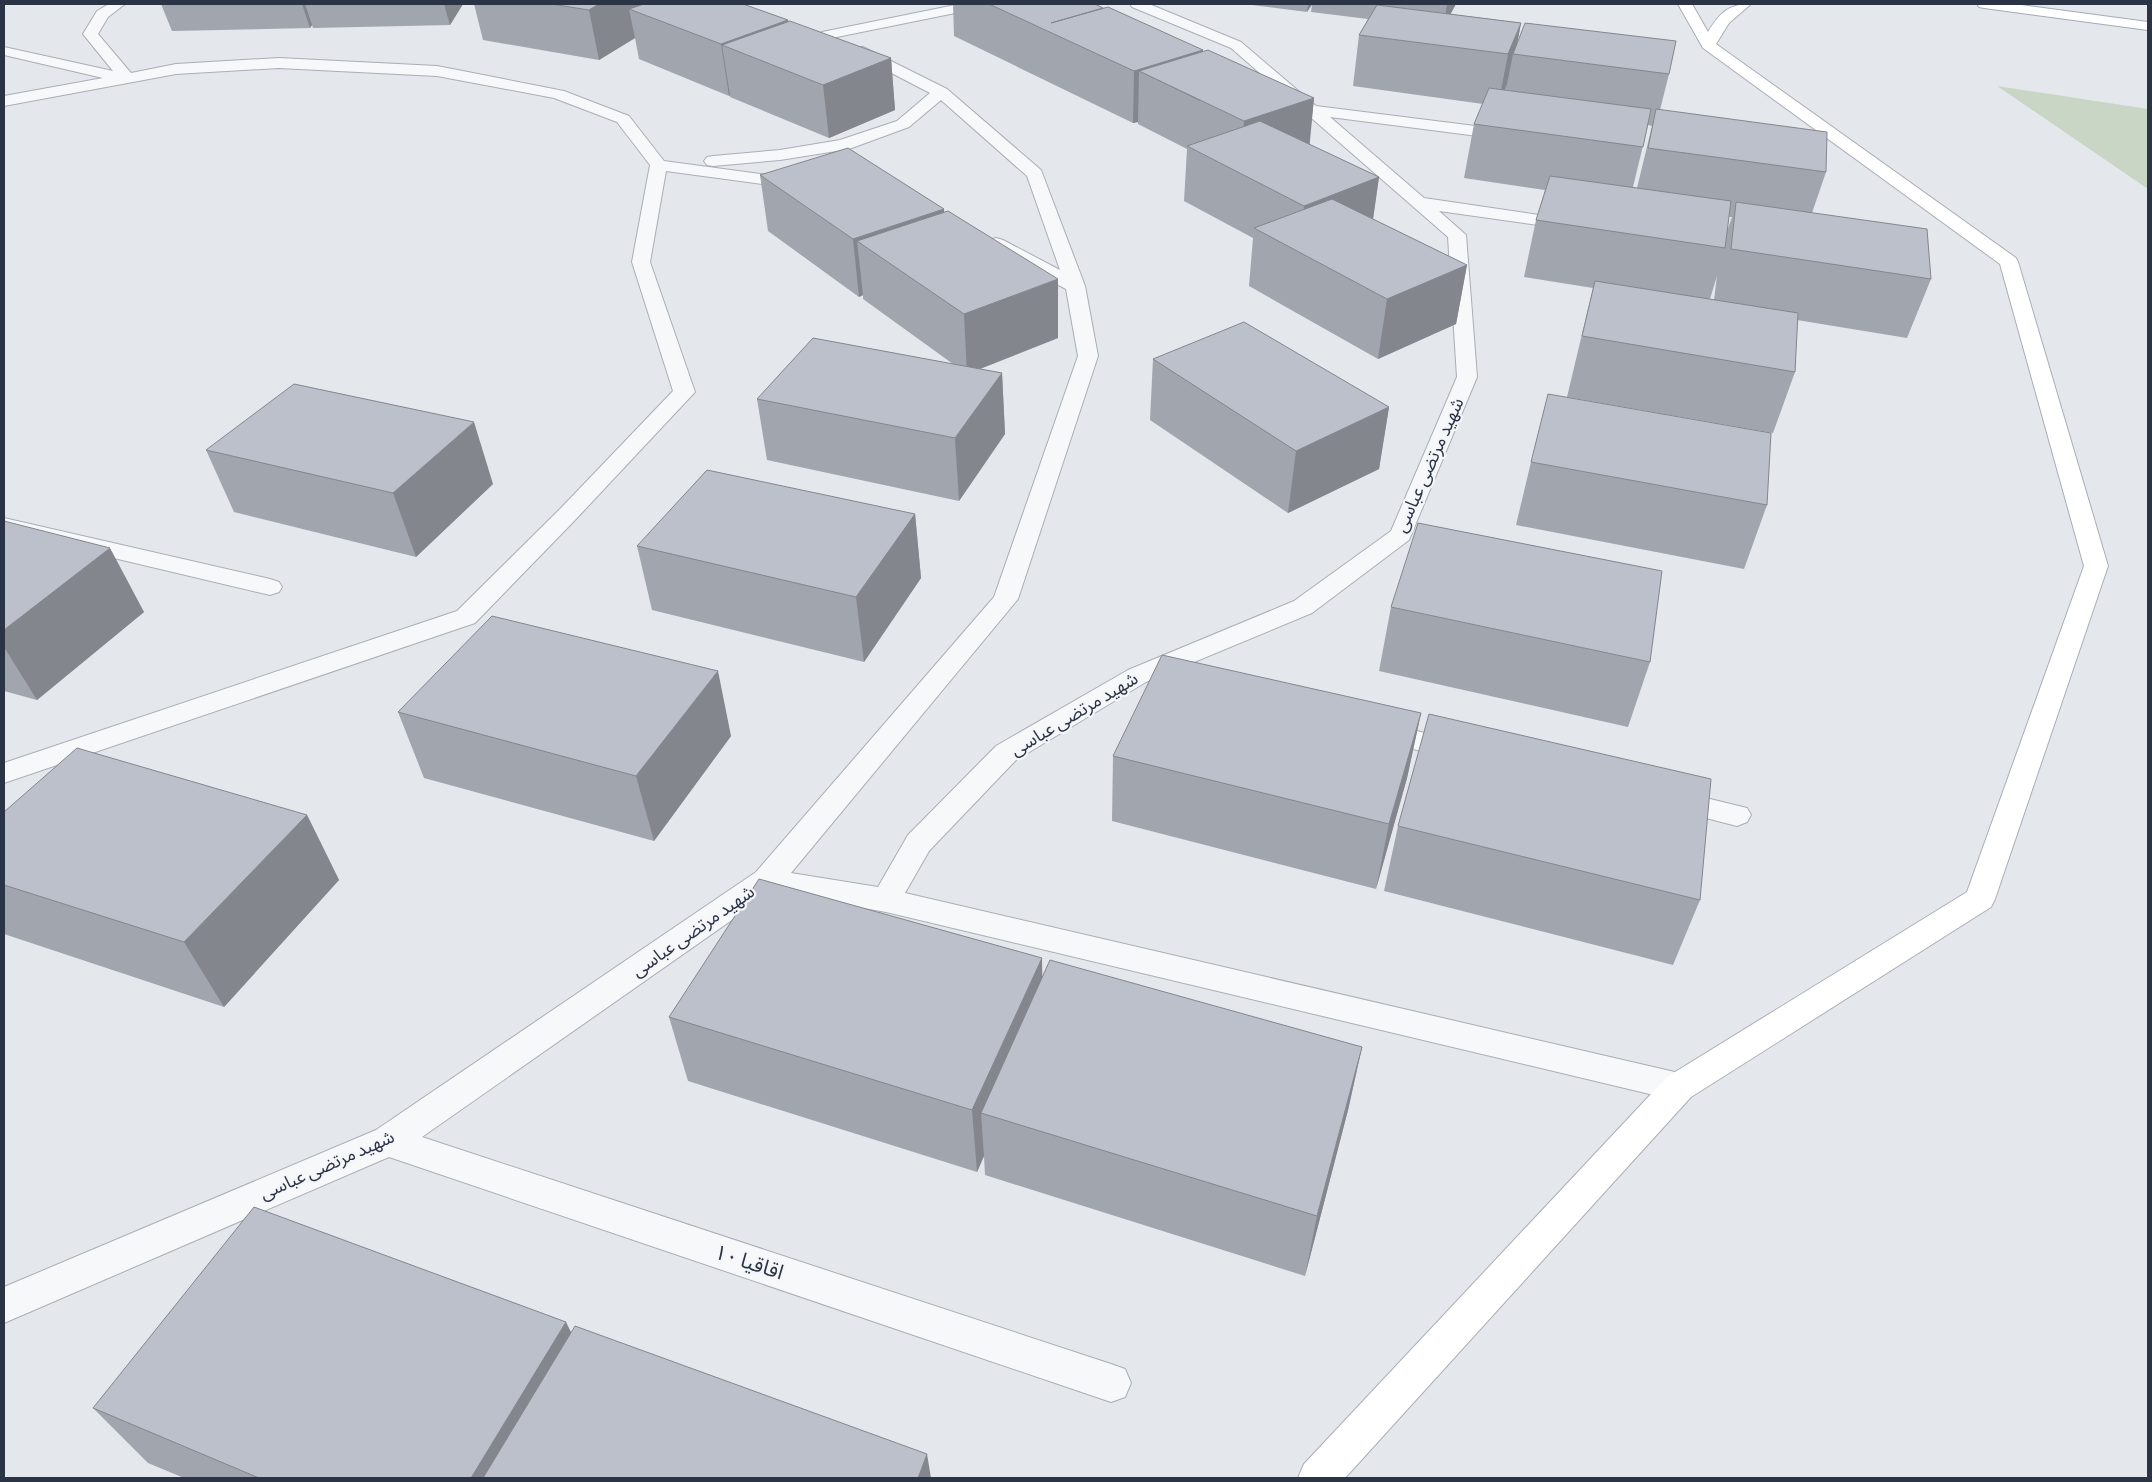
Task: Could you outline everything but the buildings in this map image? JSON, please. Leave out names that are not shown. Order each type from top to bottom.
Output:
[{"type":"street","points":[[118,4],[102,14],[90,34],[127,78]]},
{"type":"street","points":[[827,35],[980,4]]},
{"type":"street","name":"شهید مرتضی عباسی","points":[[4,1305],[388,1141],[767,880],[886,900],[918,842],[1006,753],[1138,676],[1303,607],[1401,535],[1467,377],[1457,235],[1236,45],[1136,4]]},
{"type":"street","points":[[1318,1478],[1680,1087],[1980,899],[2096,566],[2009,262],[1708,45],[1685,4]]},
{"type":"street","points":[[1708,45],[1723,20],[1744,4]]},
{"type":"street","points":[[1984,4],[2148,26]]},
{"type":"street","points":[[767,880],[1006,599],[1088,356],[1075,286],[1035,174],[941,92],[827,35],[810,30]]},
{"type":"street","points":[[4,51],[127,78]]},
{"type":"street","points":[[4,101],[176,69],[279,64],[437,71],[558,94],[623,119],[659,165],[814,187]]},
{"type":"street","points":[[659,165],[780,155],[843,145],[903,124],[941,92]]},
{"type":"street","points":[[1311,110],[1527,138]]},
{"type":"street","points":[[4,773],[466,617],[568,514],[684,392],[641,262],[659,165]]},
{"type":"street","points":[[1418,202],[1593,228]]},
{"type":"street","points":[[979,235],[1075,286]]},
{"type":"street","points":[[4,526],[270,587]]},
{"type":"street","points":[[1138,676],[1176,685]]},
{"type":"street","points":[[1350,725],[1486,756]]},
{"type":"street","points":[[1650,794],[1737,815]]},
{"type":"street","points":[[886,900],[1680,1087]]},
{"type":"street","name":"اقاقیا ۱۰","points":[[388,1141],[1110,1383]]},
{"type":"green space","points":[[1997,86],[2148,109],[2148,189]]}]
